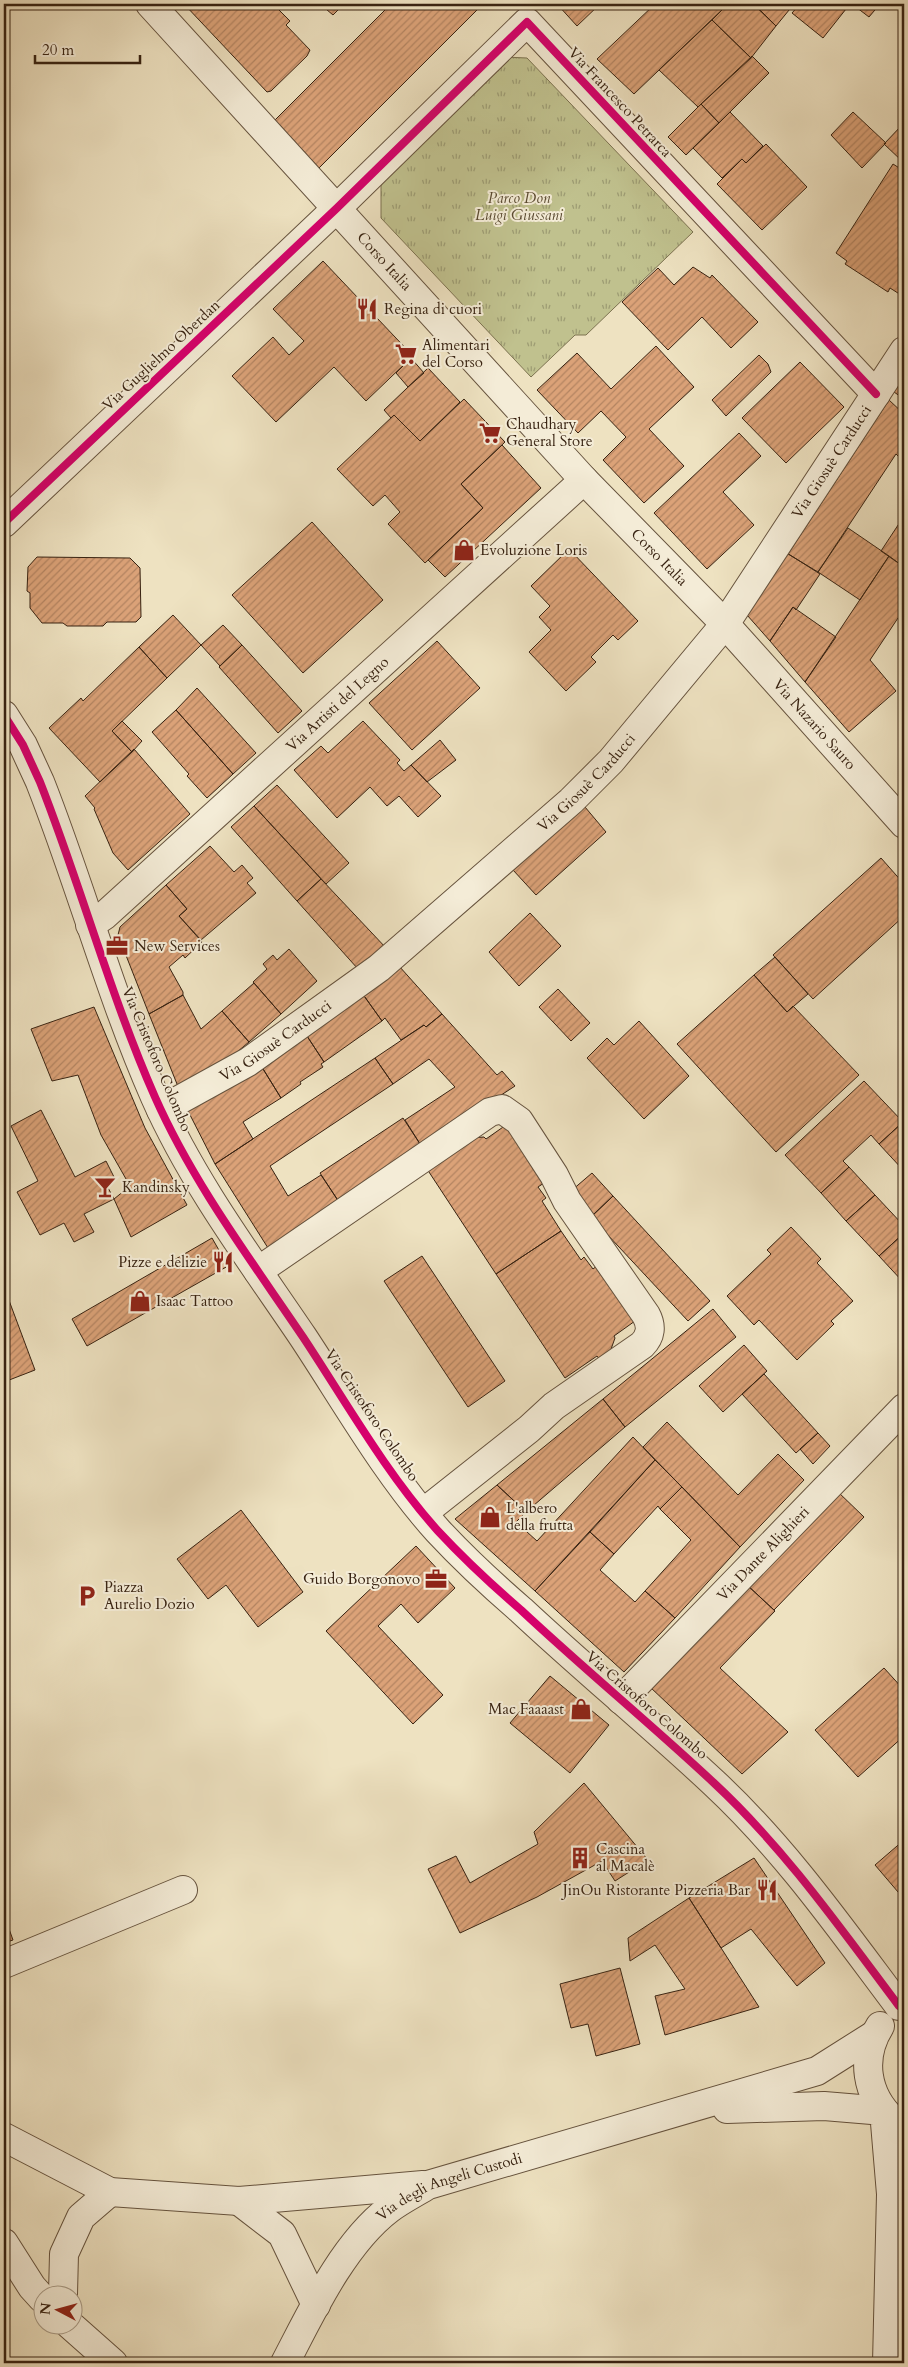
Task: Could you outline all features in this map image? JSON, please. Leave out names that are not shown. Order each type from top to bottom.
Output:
[{"type":"street","name":"Corso Italia","points":[[150,4],[584,480],[725,624]]},
{"type":"street","name":"Via Francesco Petrarca","points":[[337,208],[527,22],[876,394]]},
{"type":"street","name":"Via Guglielmo Oberdan","points":[[4,523],[337,208]]},
{"type":"street","name":"Via Giosuè Carducci","points":[[161,1110],[223,1077],[272,1047],[410,943],[611,762],[725,624],[904,351]]},
{"type":"street","name":"Via Artisti del Legno","points":[[90,924],[112,908],[584,480]]},
{"type":"street","name":"Via Nazario Sauro","points":[[725,624],[904,824]]},
{"type":"street","name":"Via Cristoforo Colombo","points":[[4,716],[23,745],[40,782],[123,1018],[161,1110],[198,1180],[391,1470],[423,1513],[467,1561],[716,1784],[752,1820],[801,1878],[902,2005]]},
{"type":"street","points":[[258,1270],[490,1112],[502,1109],[519,1121],[554,1175],[567,1202],[646,1314],[650,1322],[649,1335],[642,1345],[554,1406],[529,1429],[423,1513]]},
{"type":"street","name":"Via Dante Alighieri","points":[[621,1700],[904,1408]]},
{"type":"street","points":[[4,1964],[183,1890]]},
{"type":"street","points":[[902,2005],[884,2019],[874,2035],[868,2054],[868,2074],[873,2094],[884,2111],[904,2128]]},
{"type":"street","name":"Via degli Angeli Custodi","points":[[285,2363],[316,2305],[352,2247],[388,2210],[428,2185],[690,2110],[816,2071],[874,2035]]},
{"type":"street","name":"Via degli Angeli Custodi","points":[[690,2110],[824,2106],[884,2111]]},
{"type":"street","points":[[884,2111],[891,2194],[887,2363]]},
{"type":"street","points":[[4,2137],[110,2192],[239,2201],[428,2185]]},
{"type":"street","points":[[63,2284],[64,2254],[81,2217],[110,2192]]},
{"type":"street","points":[[239,2201],[282,2234],[316,2305]]},
{"type":"street","points":[[4,2244],[32,2287]]},
{"type":"street","points":[[80,2334],[113,2363]]},
{"type":"green space","name":"Parco Don Luigi Giussani","points":[[504,57],[527,58],[693,232],[586,335],[575,335],[531,377],[381,218],[381,181]]},
{"type":"building","points":[[184,4],[273,4],[290,21],[286,25],[310,50],[307,56],[271,91],[267,92]]},
{"type":"building","points":[[320,4],[344,4],[333,15]]},
{"type":"building","points":[[391,4],[479,4],[481,6],[319,168],[275,120]]},
{"type":"building","points":[[546,4],[557,4],[551,10]]},
{"type":"building","points":[[557,4],[600,4],[577,26]]},
{"type":"building","points":[[655,4],[728,4],[634,94],[597,59]]},
{"type":"building","points":[[728,4],[753,4],[776,26],[751,58],[712,20]]},
{"type":"building","points":[[761,4],[794,4],[776,26],[758,8]]},
{"type":"building","points":[[800,4],[850,4],[823,38],[792,13]]},
{"type":"building","points":[[852,4],[880,4],[869,17]]},
{"type":"building","points":[[712,20],[751,58],[698,107],[659,70]]},
{"type":"building","points":[[752,56],[769,73],[719,123],[701,104]]},
{"type":"building","points":[[701,104],[719,123],[686,155],[668,137]]},
{"type":"building","points":[[730,112],[763,146],[746,163],[742,159],[722,178],[693,148]]},
{"type":"building","points":[[853,112],[886,143],[862,168],[831,135]]},
{"type":"building","points":[[902,125],[904,127],[903,162],[884,144]]},
{"type":"building","points":[[766,144],[807,187],[762,230],[717,184],[742,159],[746,163]]},
{"type":"building","points":[[893,164],[904,171],[904,290],[901,295],[890,288],[888,292],[845,264],[847,261],[836,253]]},
{"type":"building","points":[[323,261],[413,356],[366,401],[334,367],[276,422],[232,376],[273,337],[289,355],[304,341],[273,309]]},
{"type":"building","points":[[693,267],[710,278],[712,275],[758,322],[731,348],[702,317],[668,350],[622,302],[658,268],[674,285]]},
{"type":"building","points":[[656,346],[694,387],[649,429],[684,466],[644,503],[603,460],[626,437],[601,411],[578,433],[537,390],[577,353],[611,389]]},
{"type":"building","points":[[759,355],[768,364],[771,372],[726,416],[712,400]]},
{"type":"building","points":[[411,358],[424,373],[408,387],[396,373]]},
{"type":"building","points":[[800,362],[844,407],[786,463],[742,418]]},
{"type":"building","points":[[428,368],[460,402],[420,441],[394,415],[391,418],[384,410]]},
{"type":"building","points":[[904,376],[904,399],[894,392]]},
{"type":"building","points":[[464,399],[505,442],[461,484],[483,508],[425,563],[388,524],[400,512],[385,495],[373,506],[337,469],[394,415],[420,441]]},
{"type":"building","points":[[889,400],[904,414],[904,462],[896,454],[818,572],[788,554]]},
{"type":"building","points":[[739,433],[761,456],[723,492],[754,525],[707,569],[654,513]]},
{"type":"building","points":[[502,445],[541,488],[445,577],[428,560],[483,508],[461,484]]},
{"type":"building","points":[[904,516],[904,567],[881,551]]},
{"type":"building","points":[[312,522],[383,600],[303,673],[232,595]]},
{"type":"building","points":[[848,528],[889,556],[860,600],[818,572]]},
{"type":"building","points":[[569,549],[638,621],[618,640],[613,635],[591,657],[596,662],[566,691],[529,652],[551,630],[539,617],[550,606],[531,586]]},
{"type":"building","points":[[787,553],[820,574],[796,610],[793,607],[770,641],[747,615]]},
{"type":"building","points":[[889,556],[904,567],[904,622],[898,618],[870,660],[896,691],[849,732],[805,682]]},
{"type":"building","points":[[37,557],[130,558],[140,568],[141,617],[136,622],[107,622],[103,626],[67,626],[63,623],[42,623],[30,608],[30,593],[27,591],[28,567]]},
{"type":"building","points":[[793,607],[836,637],[805,682],[770,641]]},
{"type":"building","points":[[173,615],[201,645],[167,678],[139,647]]},
{"type":"building","points":[[223,625],[242,645],[220,666],[201,645]]},
{"type":"building","points":[[437,641],[480,688],[412,750],[369,703]]},
{"type":"building","points":[[242,645],[302,711],[278,733],[219,667]]},
{"type":"building","points":[[139,647],[167,678],[112,731],[132,752],[100,782],[49,728],[81,698],[83,701]]},
{"type":"building","points":[[197,688],[256,753],[233,774],[176,710]]},
{"type":"building","points":[[176,710],[233,774],[207,798],[187,776],[189,774],[152,732]]},
{"type":"building","points":[[122,721],[142,741],[132,752],[112,731]]},
{"type":"building","points":[[363,721],[400,760],[397,763],[404,771],[411,765],[441,796],[418,817],[399,796],[387,806],[370,787],[337,818],[294,770],[321,746],[328,753]]},
{"type":"building","points":[[440,740],[456,760],[427,782],[411,765]]},
{"type":"building","points":[[134,749],[190,814],[128,870],[113,853],[95,808],[85,796]]},
{"type":"building","points":[[277,785],[349,863],[326,884],[254,806]]},
{"type":"building","points":[[254,806],[321,879],[297,901],[231,827]]},
{"type":"building","points":[[585,807],[606,832],[536,895],[513,870]]},
{"type":"building","points":[[210,846],[234,872],[242,865],[253,878],[247,883],[256,893],[201,940],[179,916],[187,909],[166,885]]},
{"type":"building","points":[[881,858],[904,884],[904,916],[813,999],[773,955]]},
{"type":"building","points":[[321,879],[387,949],[358,969],[297,901]]},
{"type":"building","points":[[166,885],[187,909],[179,916],[202,942],[185,958],[183,955],[169,967],[183,995],[149,1014],[118,935],[120,927]]},
{"type":"building","points":[[530,913],[561,946],[519,986],[489,952]]},
{"type":"building","points":[[289,949],[317,981],[281,1014],[253,982],[267,969],[263,964],[273,955],[277,960]]},
{"type":"building","points":[[775,957],[808,994],[787,1012],[754,975]]},
{"type":"building","points":[[399,966],[442,1014],[426,1027],[424,1025],[401,1040],[385,1018],[382,1021],[362,993]]},
{"type":"building","points":[[754,975],[787,1012],[793,1006],[859,1075],[776,1152],[677,1044]]},
{"type":"building","points":[[254,983],[281,1014],[249,1042],[222,1011]]},
{"type":"building","points":[[558,989],[590,1023],[571,1041],[539,1007]]},
{"type":"building","points":[[362,993],[382,1021],[324,1062],[305,1033]]},
{"type":"building","points":[[183,995],[201,1029],[222,1011],[249,1042],[217,1069],[179,1089],[149,1014]]},
{"type":"building","points":[[94,1007],[145,1128],[187,1205],[131,1237],[114,1199],[130,1186],[101,1135],[78,1075],[52,1081],[31,1029]]},
{"type":"building","points":[[442,1014],[497,1075],[502,1071],[515,1086],[422,1147],[405,1120],[455,1087],[429,1059],[393,1084],[375,1058],[424,1025],[426,1027]]},
{"type":"building","points":[[639,1021],[689,1076],[644,1119],[587,1058],[607,1038],[614,1045]]},
{"type":"building","points":[[305,1033],[324,1062],[321,1064],[323,1067],[300,1082],[301,1084],[281,1098],[260,1064]]},
{"type":"building","points":[[375,1058],[393,1084],[270,1166],[288,1196],[321,1175],[339,1202],[268,1248],[215,1164]]},
{"type":"building","points":[[260,1064],[281,1098],[243,1122],[253,1139],[215,1164],[187,1109]]},
{"type":"building","points":[[864,1081],[903,1122],[879,1144],[871,1135],[843,1161],[849,1167],[821,1193],[785,1155]]},
{"type":"building","points":[[41,1110],[75,1177],[106,1161],[115,1179],[106,1184],[114,1199],[84,1214],[94,1232],[74,1242],[64,1223],[40,1235],[17,1192],[38,1181],[11,1126]]},
{"type":"building","points":[[403,1118],[422,1147],[339,1202],[320,1173]]},
{"type":"building","points":[[904,1123],[904,1171],[879,1144]]},
{"type":"building","points":[[506,1125],[544,1183],[538,1187],[546,1198],[542,1201],[561,1231],[496,1274],[427,1169],[469,1138],[484,1137],[486,1139]]},
{"type":"building","points":[[849,1167],[875,1195],[846,1221],[821,1193]]},
{"type":"building","points":[[592,1173],[613,1196],[593,1215],[571,1191]]},
{"type":"building","points":[[875,1195],[904,1226],[904,1233],[879,1256],[846,1221]]},
{"type":"building","points":[[613,1196],[710,1301],[688,1321],[591,1217]]},
{"type":"building","points":[[791,1227],[821,1259],[817,1263],[853,1301],[831,1321],[834,1324],[797,1360],[759,1320],[754,1325],[727,1296],[771,1254],[767,1250]]},
{"type":"building","points":[[561,1231],[581,1260],[584,1257],[593,1269],[598,1265],[635,1321],[614,1336],[610,1352],[600,1360],[597,1356],[565,1378],[496,1274]]},
{"type":"building","points":[[904,1233],[904,1283],[879,1256]]},
{"type":"building","points":[[212,1238],[228,1266],[87,1346],[72,1319]]},
{"type":"building","points":[[422,1256],[505,1381],[468,1407],[384,1281]]},
{"type":"building","points":[[4,1287],[35,1370],[4,1382]]},
{"type":"building","points":[[713,1309],[736,1337],[625,1427],[603,1399]]},
{"type":"building","points":[[744,1345],[767,1371],[723,1412],[699,1386]]},
{"type":"building","points":[[764,1374],[818,1433],[796,1453],[742,1394]]},
{"type":"building","points":[[603,1399],[625,1427],[526,1512],[497,1485]]},
{"type":"building","points":[[667,1422],[738,1495],[778,1454],[804,1480],[740,1547],[643,1447]]},
{"type":"building","points":[[818,1433],[830,1446],[813,1464],[800,1449]]},
{"type":"building","points":[[633,1437],[655,1460],[535,1591],[455,1519],[497,1485],[526,1512],[516,1522],[537,1541]]},
{"type":"building","points":[[655,1460],[682,1487],[660,1509],[658,1506],[614,1554],[590,1532]]},
{"type":"building","points":[[682,1487],[740,1547],[675,1618],[645,1591],[691,1540],[660,1509]]},
{"type":"building","points":[[836,1490],[864,1517],[774,1610],[745,1583]]},
{"type":"building","points":[[241,1510],[303,1592],[258,1627],[226,1585],[208,1599],[177,1559]]},
{"type":"building","points":[[590,1532],[614,1554],[600,1570],[635,1602],[645,1591],[675,1618],[624,1672],[535,1591]]},
{"type":"building","points":[[416,1546],[455,1588],[418,1623],[401,1604],[378,1626],[443,1695],[413,1724],[326,1631]]},
{"type":"building","points":[[747,1585],[775,1611],[720,1668],[788,1732],[742,1774],[650,1687]]},
{"type":"building","points":[[884,1668],[904,1690],[904,1736],[858,1777],[815,1730]]},
{"type":"building","points":[[550,1676],[609,1725],[570,1773],[510,1723]]},
{"type":"building","name":"Cascina al Macalè","points":[[584,1783],[648,1860],[615,1881],[602,1861],[537,1897],[460,1933],[428,1869],[456,1856],[470,1883],[538,1844],[534,1832]]},
{"type":"building","points":[[904,1840],[904,1899],[875,1865]]},
{"type":"building","points":[[754,1858],[825,1963],[797,1986],[751,1929],[721,1948],[689,1898]]},
{"type":"building","points":[[689,1898],[759,2007],[665,2035],[655,1996],[685,1989],[655,1945],[630,1961],[628,1938]]},
{"type":"building","points":[[4,1915],[13,1940],[4,1943]]},
{"type":"building","points":[[620,1968],[640,2044],[596,2056],[588,2024],[571,2028],[560,1984]]},
{"type":"cycle path","points":[[4,523],[337,208],[527,22],[876,394]]},
{"type":"cycle path","points":[[4,715],[23,745],[40,782],[124,1019],[170,1129],[205,1190],[243,1250],[303,1337],[367,1437],[419,1509],[468,1562],[740,1808],[811,1890],[899,2006]]},
{"type":"place","name":"Regina di cuori","points":[[367,309]]},
{"type":"place","name":"Alimentari del Corso","points":[[406,354]]},
{"type":"place","name":"Chaudhary General Store","points":[[490,433]]},
{"type":"place","name":"Evoluzione Loris","points":[[464,550]]},
{"type":"place","name":"New Services","points":[[117,946]]},
{"type":"place","name":"Kandinsky","points":[[105,1187]]},
{"type":"place","name":"Pizze e delizie","points":[[223,1262]]},
{"type":"place","name":"Isaac Tattoo","points":[[140,1301]]},
{"type":"place","name":"L'albero della frutta","points":[[490,1517]]},
{"type":"place","name":"Guido Borgonovo","points":[[436,1579]]},
{"type":"place","name":"Piazza Aurelio Dozio","points":[[87,1596]]},
{"type":"place","name":"Mac Faaaast","points":[[581,1709]]},
{"type":"place","name":"Cascina al Macalè","points":[[580,1858]]},
{"type":"place","name":"JinOu Ristorante Pizzeria Bar","points":[[767,1890]]}]
